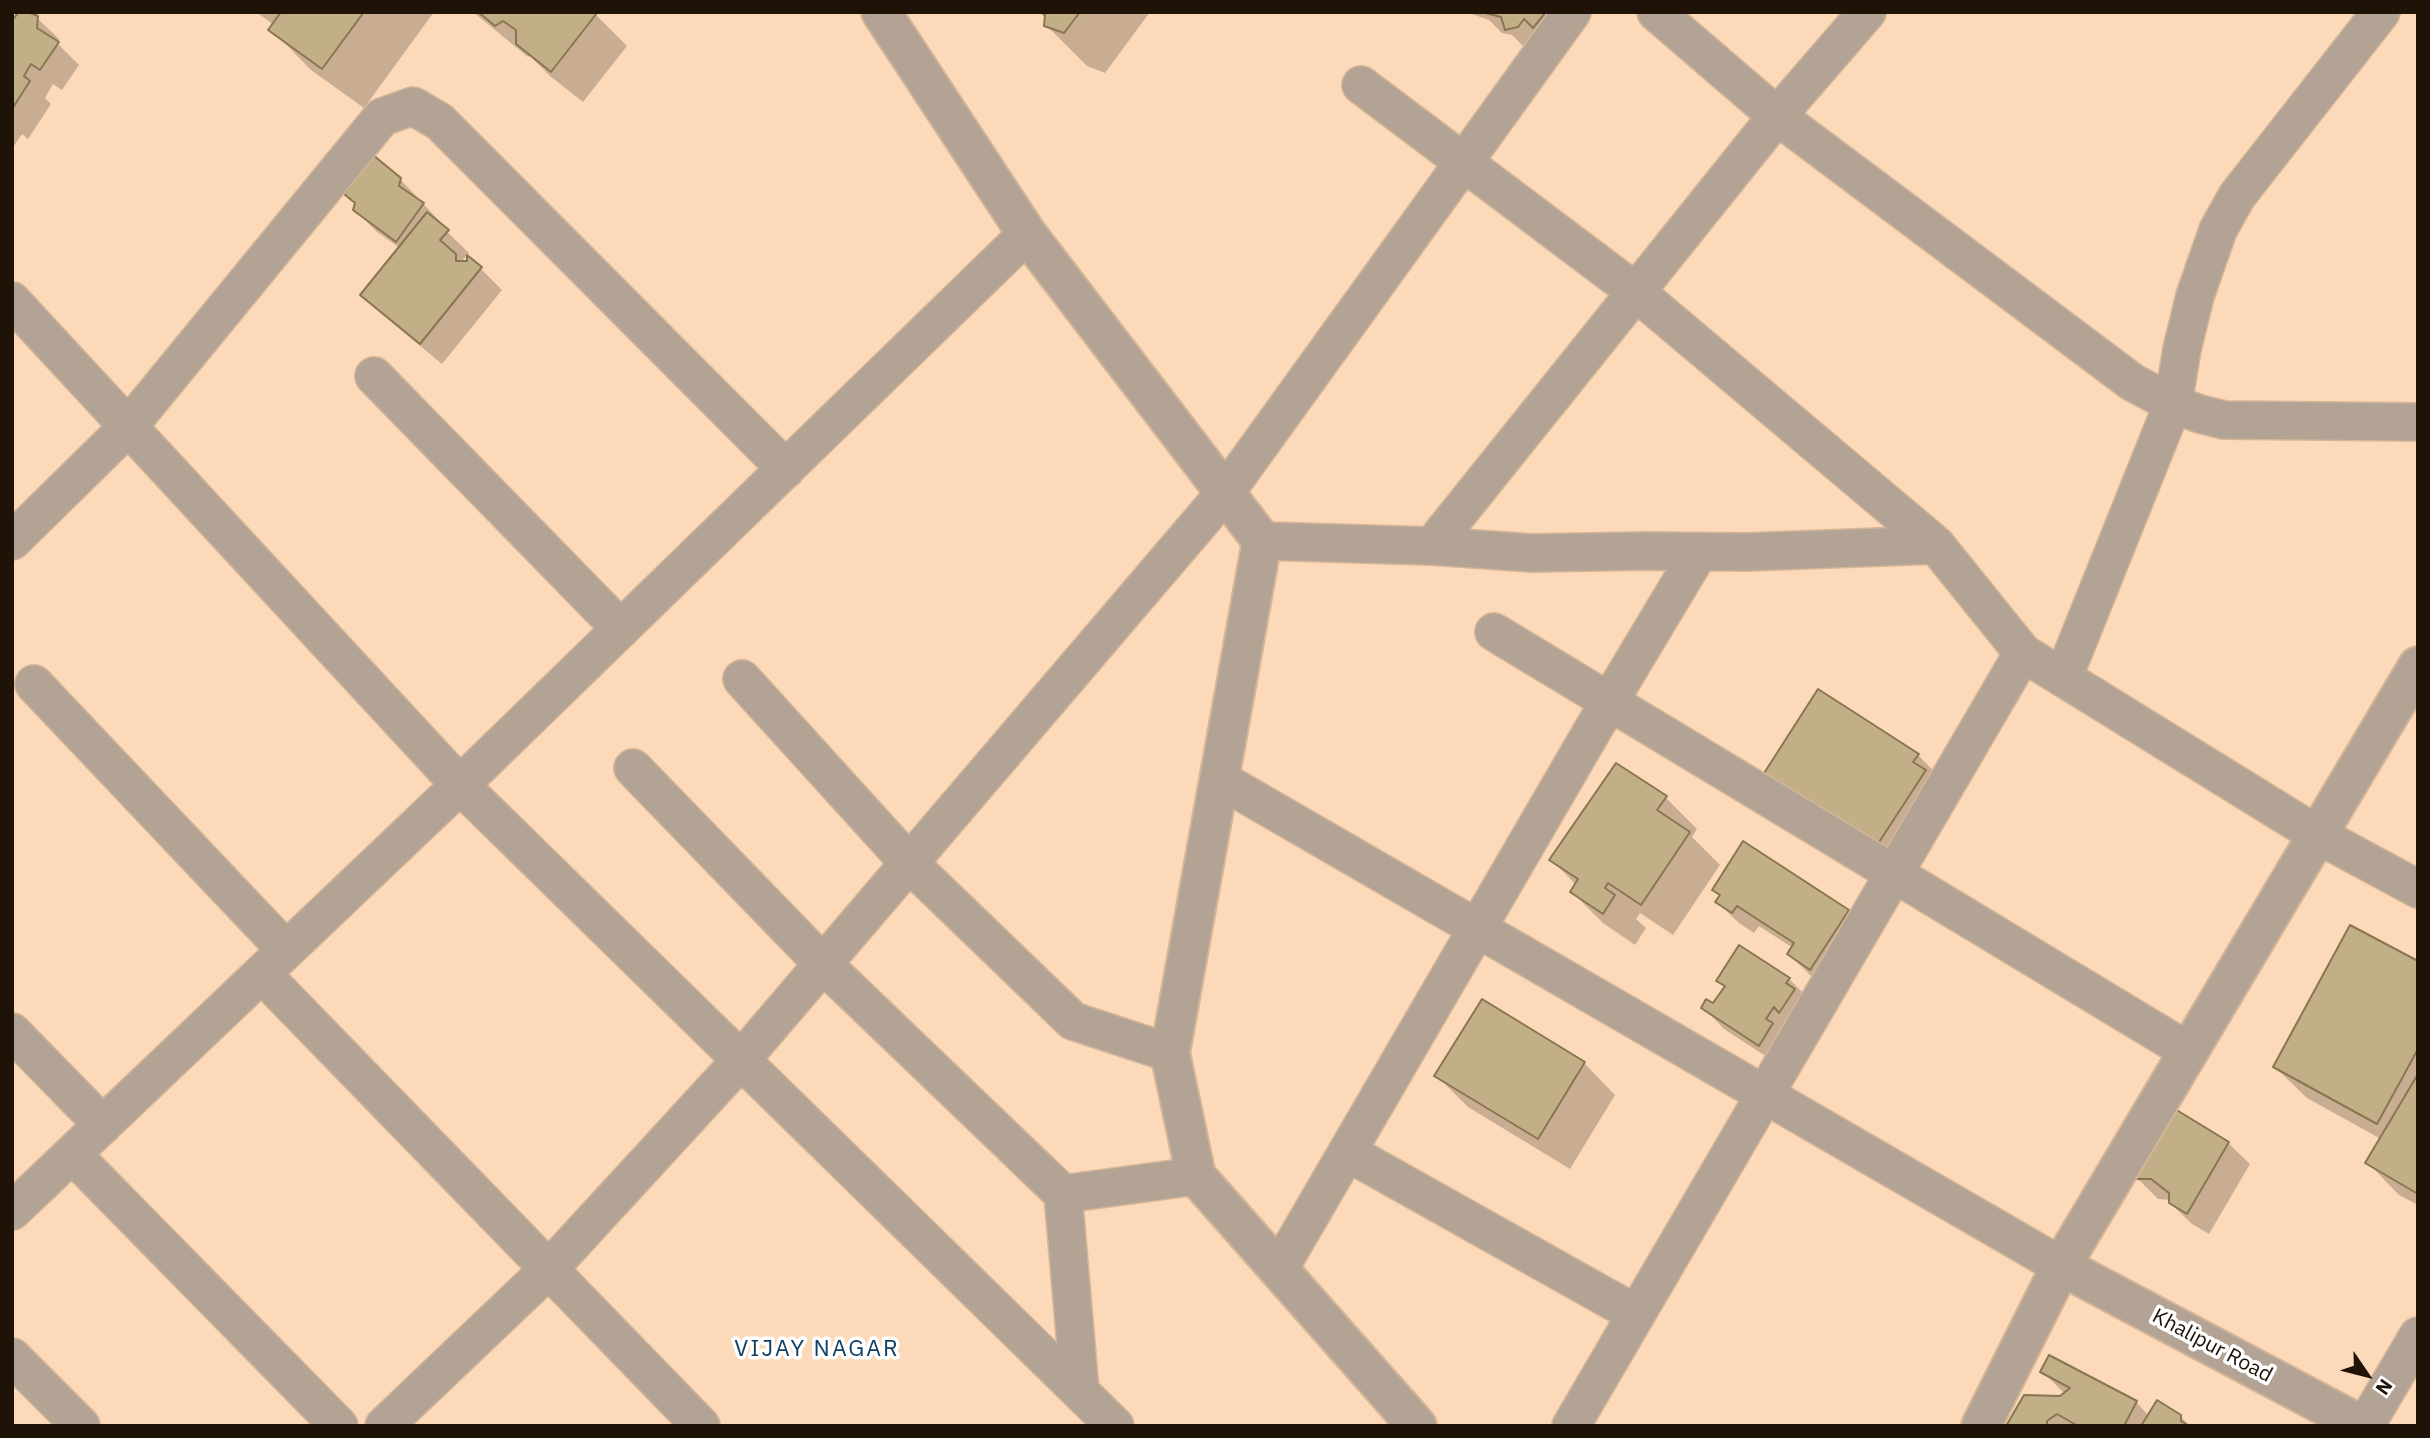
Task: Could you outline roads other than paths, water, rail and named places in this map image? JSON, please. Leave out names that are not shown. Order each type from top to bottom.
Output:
[{"type":"street","points":[[881,12],[1027,234],[1262,541],[1170,1053],[1196,1176],[1418,1426]]},
{"type":"street","points":[[384,1426],[549,1269],[741,1060],[1225,493],[1572,12]]},
{"type":"street","points":[[1656,12],[1777,116],[2132,382],[2173,404],[2224,420],[2418,422]]},
{"type":"street","points":[[1432,546],[1777,116],[1867,12]]},
{"type":"street","points":[[2063,678],[2173,404],[2182,349],[2195,296],[2218,230],[2237,197],[2381,12]]},
{"type":"street","points":[[1361,85],[1636,292],[1936,545],[2023,653],[2316,834],[2418,889]]},
{"type":"street","points":[[12,541],[128,426],[382,117],[414,106],[440,122],[786,469]]},
{"type":"street","points":[[12,1211],[460,785],[1027,234]]},
{"type":"street","points":[[12,301],[460,785],[1115,1426]]},
{"type":"street","points":[[374,376],[621,629]]},
{"type":"street","points":[[1262,541],[1432,546],[1532,553],[1746,552],[1936,545]]},
{"type":"street","points":[[1279,1269],[1699,552]]},
{"type":"street","points":[[1494,632],[2188,1051]]},
{"type":"street","points":[[1571,1426],[2023,653]]},
{"type":"street","points":[[1981,1426],[2061,1266],[2418,666]]},
{"type":"street","points":[[742,679],[909,863],[1073,1021],[1170,1053]]},
{"type":"street","points":[[34,684],[274,962],[549,1269],[701,1426]]},
{"type":"street","points":[[633,768],[823,964],[1063,1194],[1080,1391]]},
{"type":"street","points":[[1219,779],[2061,1266]]},
{"type":"street","points":[[12,1032],[103,1125]]},
{"type":"street","points":[[1347,1152],[1636,1314]]},
{"type":"street","points":[[72,1154],[339,1426]]},
{"type":"street","points":[[1063,1194],[1196,1176]]},
{"type":"street","name":"Khalipur Road","points":[[2061,1266],[2364,1426]]},
{"type":"street","points":[[2364,1426],[2418,1336]]},
{"type":"street","points":[[12,1357],[81,1426]]},
{"type":"district","name":"VIJAY NAGAR","points":[[817,1349]]}]
